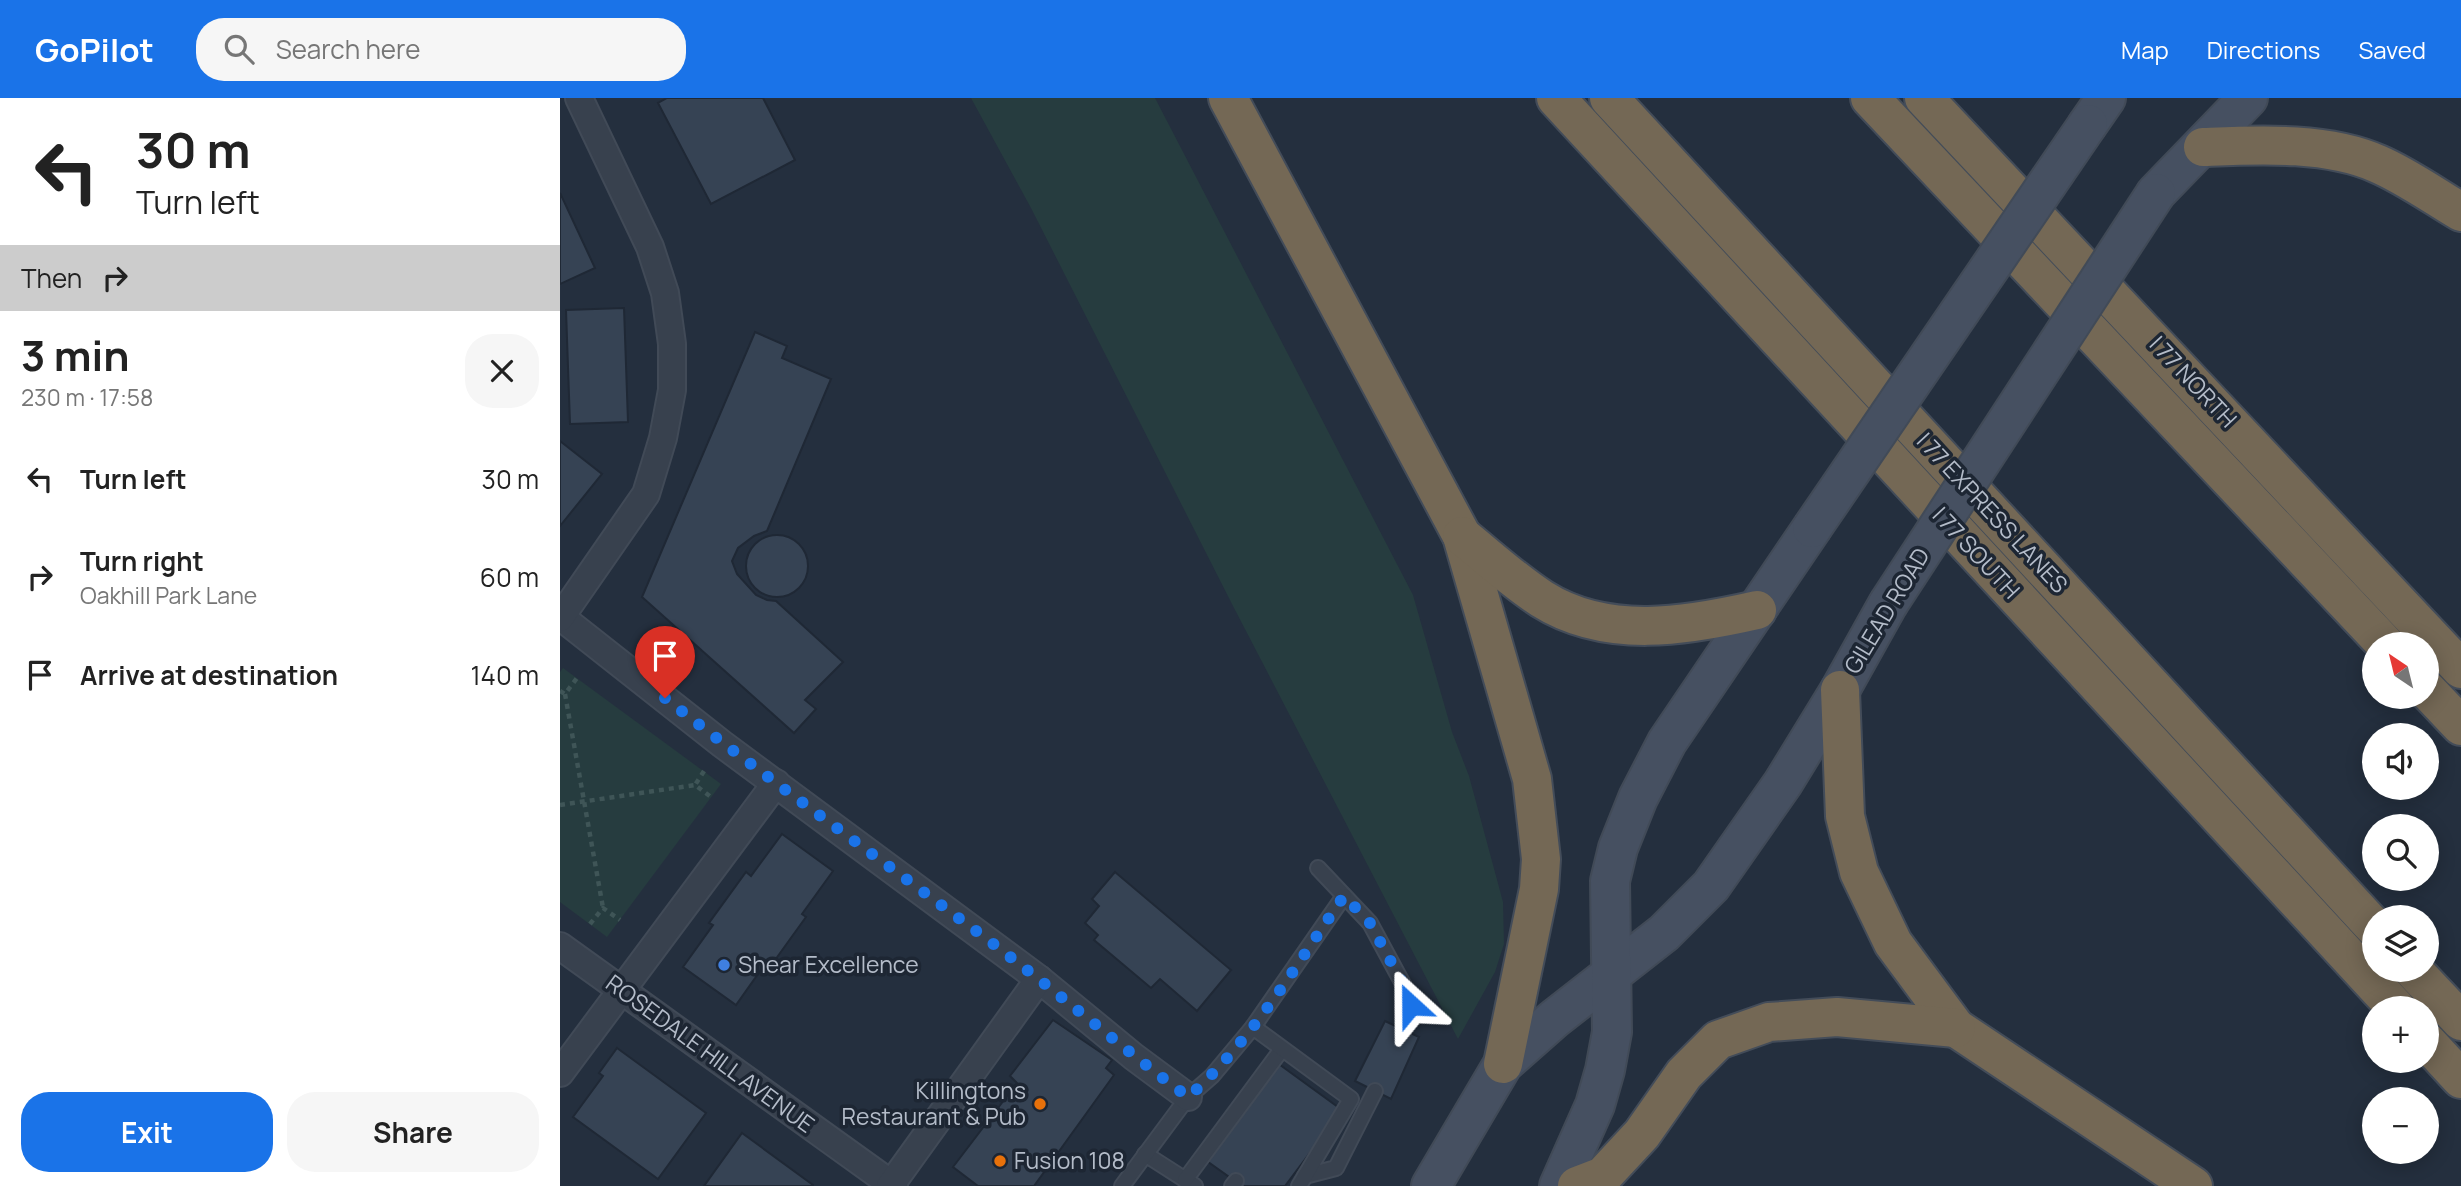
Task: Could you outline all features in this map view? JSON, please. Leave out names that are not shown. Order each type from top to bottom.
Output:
[{"type":"highway","points":[[1228,98],[1462,536],[1532,779],[1541,859],[1539,889],[1503,1064]]},
{"type":"highway","name":"I 77 SOUTH","points":[[1556,98],[2385,996]]},
{"type":"highway","name":"I 77 EXPRESS LANES","points":[[1609,98],[2362,914]]},
{"type":"highway","points":[[1870,98],[2374,632]]},
{"type":"highway","name":"I 77 NORTH","points":[[1924,98],[2461,669]]},
{"type":"highway","points":[[2203,147],[2262,145],[2339,152],[2377,163],[2461,212]]},
{"type":"highway","points":[[1462,536],[1543,600],[1595,621],[1648,626],[1699,623],[1757,610]]},
{"type":"highway","points":[[1840,690],[1844,816],[1859,872],[1893,943],[1956,1028],[2193,1186]]},
{"type":"highway","points":[[2440,704],[2461,726]]},
{"type":"highway","points":[[2424,982],[2461,1021]]},
{"type":"highway","points":[[1577,1186],[1603,1176],[1642,1134],[1684,1074],[1718,1040],[1769,1022],[1837,1017],[1956,1028]]},
{"type":"highway","points":[[2439,1055],[2461,1079]]},
{"type":"main road","name":"GILEAD ROAD","points":[[1431,1186],[1503,1064],[1554,1019],[1664,933],[1711,886],[1783,783],[1840,690],[1888,604],[2156,193],[2248,98]]},
{"type":"main road","points":[[1559,1186],[1595,1105],[1612,1032],[1610,881],[1618,848],[1667,742],[2097,111]]},
{"type":"street","points":[[579,98],[650,247],[664,293],[672,344],[672,390],[663,438],[646,494],[561,617],[722,744],[1039,979],[1134,1057],[1188,1097]]},
{"type":"street","points":[[560,1073],[776,783]]},
{"type":"street","name":"ROSEDALE HILL AVENUE","points":[[560,946],[892,1185]]},
{"type":"street","points":[[892,1185],[1039,979]]},
{"type":"lane","points":[[1318,868],[1370,923],[1403,984],[1411,1005],[1404,1030]]},
{"type":"lane","points":[[1122,1186],[1188,1097],[1212,1076],[1253,1027],[1344,896]]},
{"type":"lane","points":[[1253,1027],[1282,1049],[1313,1080],[1351,1099],[1302,1181]]},
{"type":"lane","points":[[1145,1154],[1190,1183],[1282,1049]]},
{"type":"lane","points":[[1302,1181],[1336,1168],[1375,1091]]},
{"type":"path","points":[[577,678],[563,692],[603,908],[620,920]]},
{"type":"path","points":[[695,785],[704,771]]},
{"type":"path","points":[[560,804],[695,785],[711,797]]},
{"type":"path","points":[[590,925],[603,908]]},
{"type":"green space","points":[[971,98],[1155,98],[1413,595],[1452,732],[1469,776],[1503,902],[1504,944],[1495,972],[1458,1039],[1233,606],[1031,208]]},
{"type":"green space","points":[[563,668],[721,784],[607,937],[560,902],[560,672]]},
{"type":"building","points":[[667,98],[763,98],[795,160],[711,204],[658,103]]},
{"type":"building","points":[[560,193],[595,268],[560,284]]},
{"type":"building","points":[[624,308],[628,422],[570,424],[566,310]]},
{"type":"building","points":[[755,332],[787,346],[782,358],[831,379],[767,531],[754,536],[738,548],[732,561],[737,574],[756,595],[776,601],[843,662],[805,700],[816,709],[794,733],[642,597]]},
{"type":"building","points":[[560,441],[602,474],[560,526]]},
{"type":"building","points":[[771,535],[783,535],[799,544],[806,554],[806,578],[799,588],[783,597],[771,597],[760,592],[751,583],[746,572],[746,560],[751,549],[760,540]]},
{"type":"building","points":[[782,834],[833,871],[802,914],[806,917],[770,967],[765,964],[736,1005],[683,967],[713,925],[709,923],[746,872],[751,876]]},
{"type":"building","points":[[1115,872],[1231,970],[1197,1011],[1160,979],[1151,988],[1094,940],[1098,935],[1085,923],[1099,906],[1092,899]]},
{"type":"building","points":[[1053,1020],[1112,1060],[1106,1068],[1114,1075],[1034,1186],[978,1186],[953,1167],[1017,1083],[1010,1076]]},
{"type":"building","points":[[1385,1021],[1419,1037],[1391,1099],[1355,1081]]},
{"type":"building","points":[[617,1048],[706,1113],[658,1179],[573,1117],[603,1076],[599,1073]]},
{"type":"building","points":[[1276,1062],[1342,1110],[1285,1186],[1242,1186],[1204,1159]]},
{"type":"building","points":[[742,1133],[813,1185],[813,1186],[704,1186]]},
{"type":"place","name":"Shear Excellence","points":[[724,965]]},
{"type":"place","name":"Killingtons Restaurant & Pub","points":[[1040,1104]]},
{"type":"place","name":"Fusion 108","points":[[1000,1161]]},
{"type":"route","points":[[665,698],[722,744],[1027,970],[1188,1097],[1212,1076],[1253,1027],[1344,896],[1370,923],[1403,984],[1411,1005]]}]
